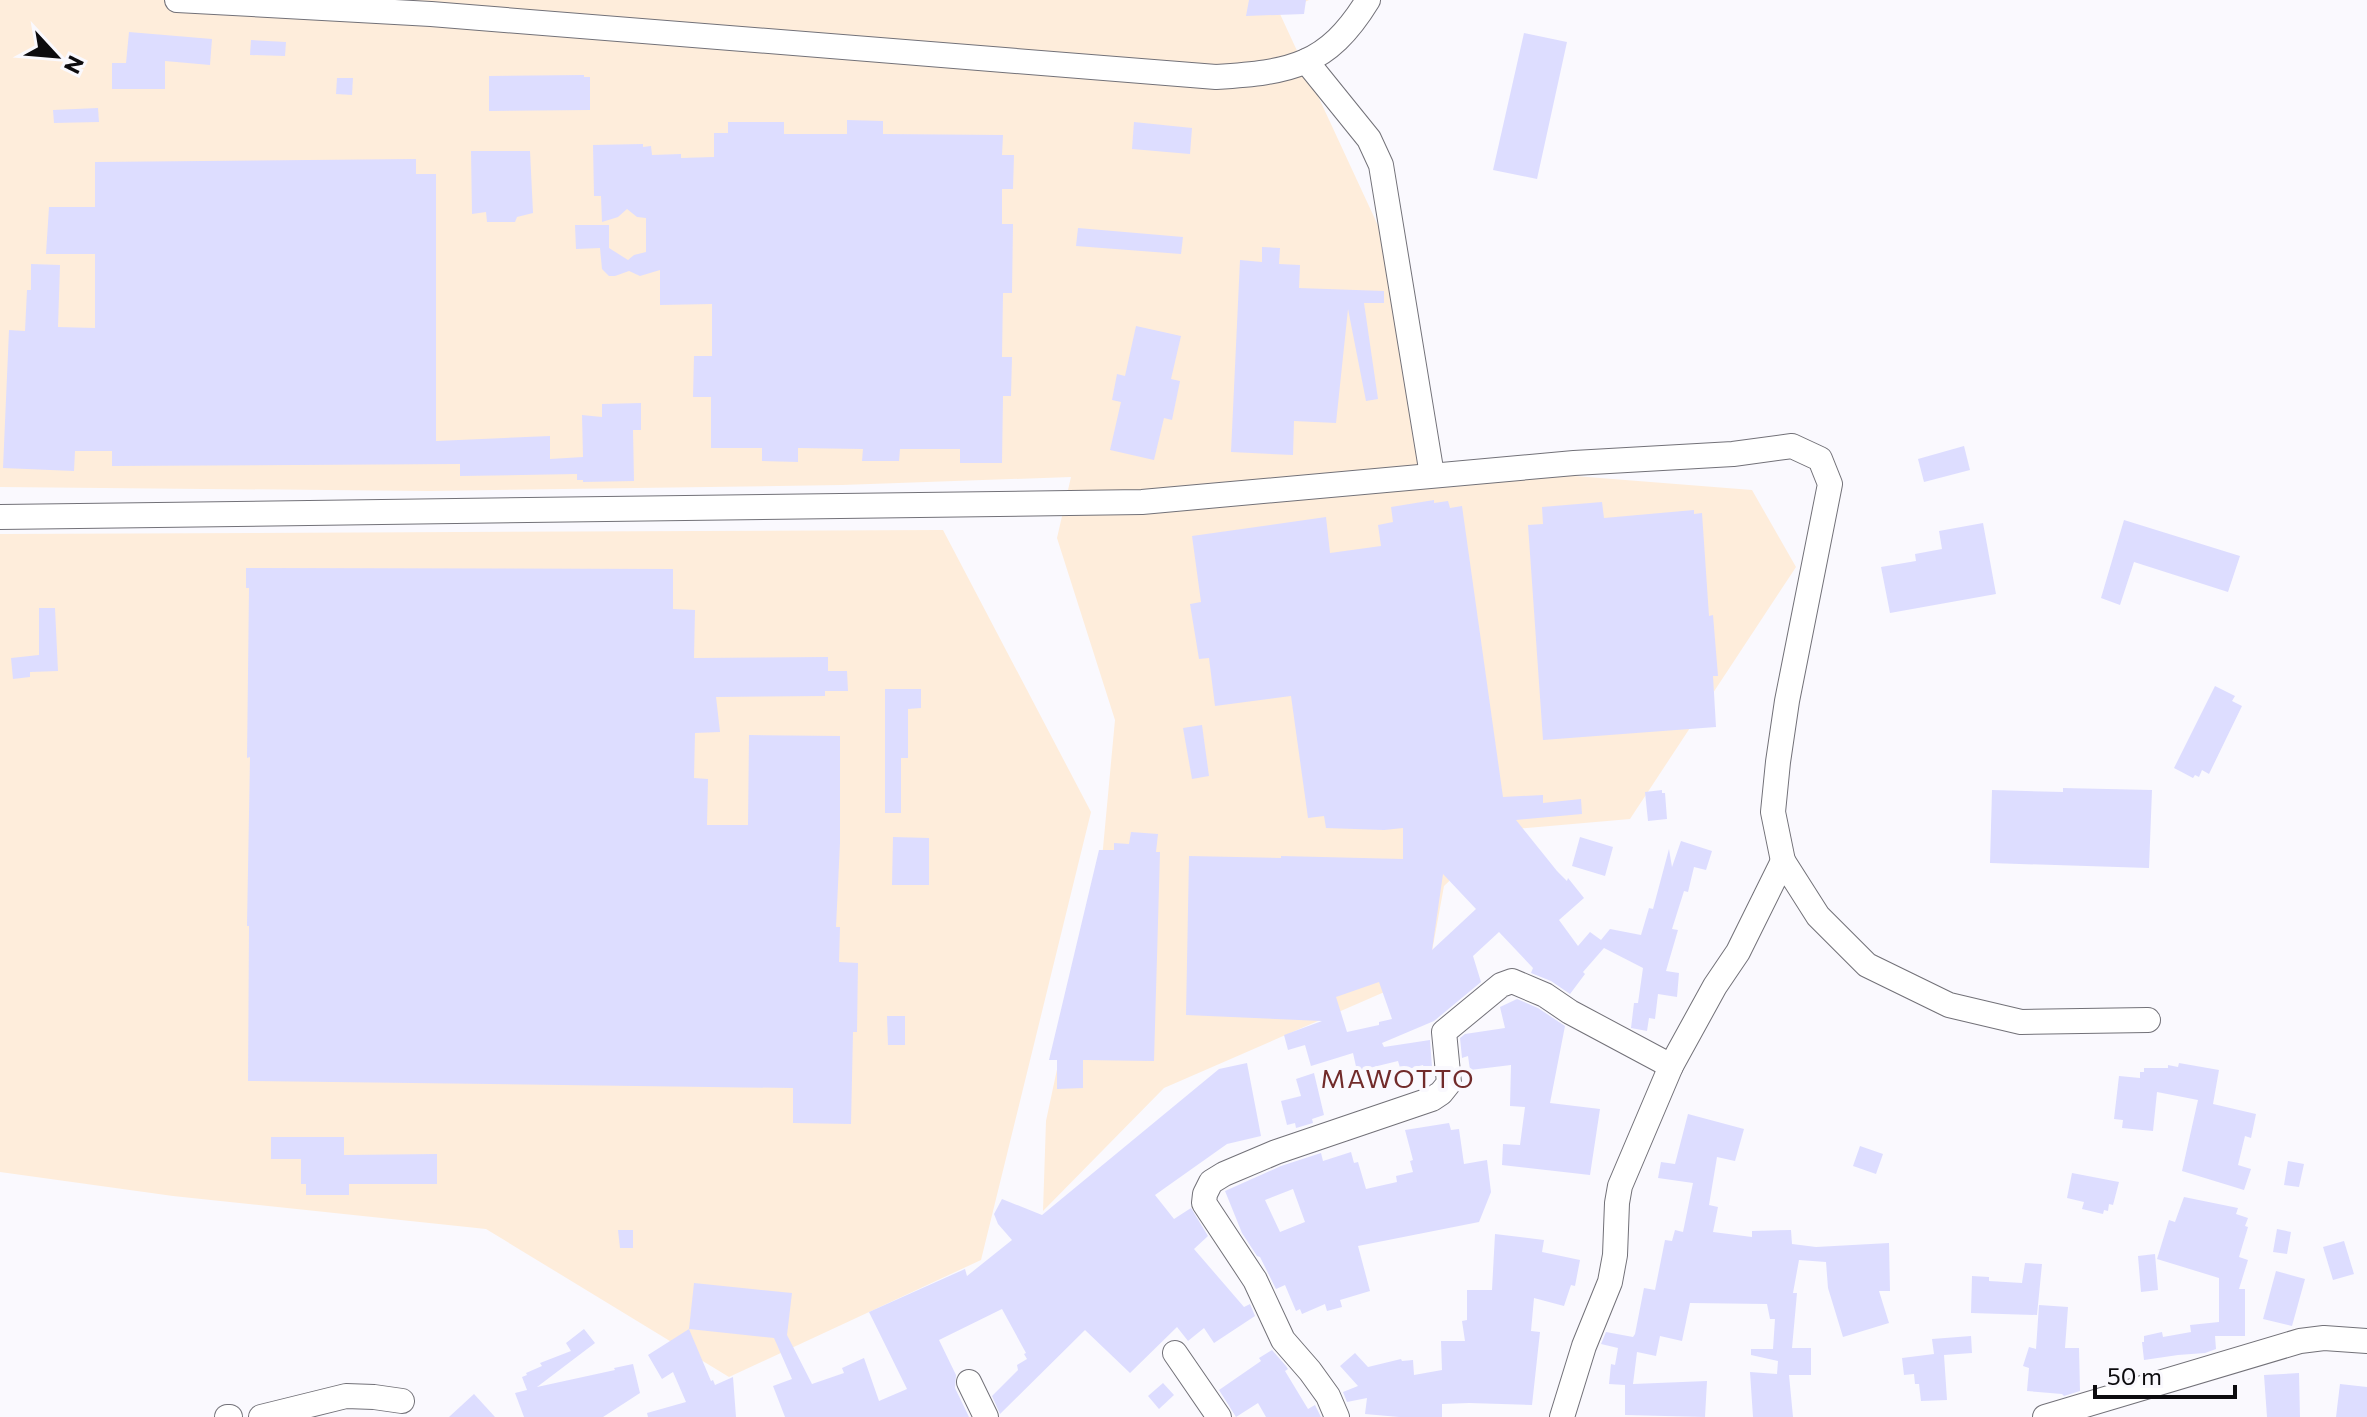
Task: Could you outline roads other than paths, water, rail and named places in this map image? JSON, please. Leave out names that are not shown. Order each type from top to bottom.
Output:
[{"type":"street","points":[[177,0],[431,14],[1216,77],[1293,68],[1326,51],[1356,21],[1368,0]]},
{"type":"street","points":[[1306,61],[1351,113],[1369,139],[1381,165],[1432,475]]},
{"type":"street","points":[[0,517],[1142,502],[1574,463],[1733,454],[1792,446],[1820,459],[1830,484],[1787,701],[1773,812],[1783,861],[1818,916],[1867,965],[1949,1005],[2021,1022],[2148,1020]]},
{"type":"street","points":[[1562,1417],[1584,1346],[1610,1282],[1620,1186],[1671,1066],[1715,986],[1738,952],[1783,861]]},
{"type":"street","points":[[1337,1417],[1328,1396],[1283,1340],[1255,1280],[1204,1203],[1211,1182],[1276,1152],[1417,1105],[1441,1093],[1449,1083],[1444,1032],[1501,985],[1512,981],[1545,995],[1570,1012],[1671,1066]]},
{"type":"street","points":[[2045,1417],[2105,1409],[2300,1341],[2324,1338],[2367,1341]]},
{"type":"street","points":[[1175,1353],[1219,1417]]},
{"type":"street","points":[[969,1382],[986,1417]]},
{"type":"street","points":[[261,1417],[346,1396],[402,1401]]},
{"type":"district","name":"MAWOTTO","points":[[1398,1077]]}]
